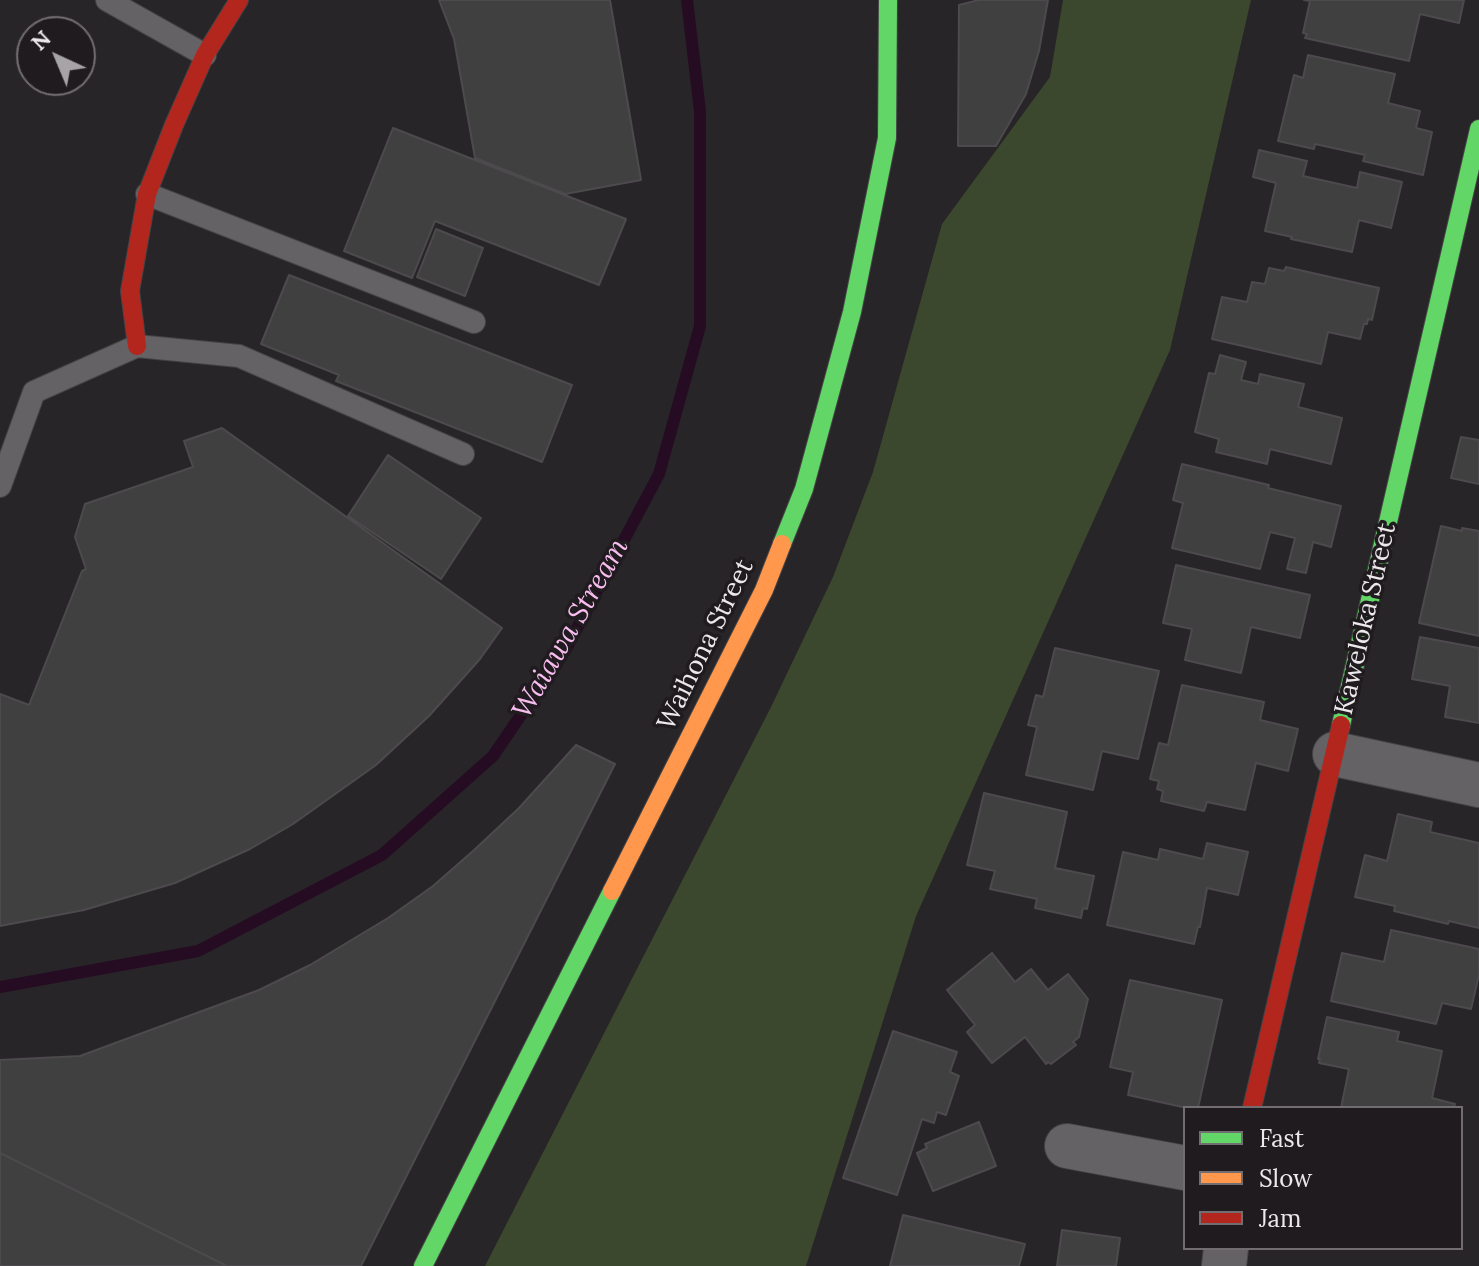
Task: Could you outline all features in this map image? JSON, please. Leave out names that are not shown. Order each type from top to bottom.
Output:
[{"type":"street","points":[[137,346],[130,291],[147,194],[205,55],[239,0]]},
{"type":"street","name":"Waihona Street","points":[[423,1266],[758,604],[804,489],[852,312],[887,138],[888,0]]},
{"type":"street","name":"Kaweloka Street","points":[[1252,1106],[1479,129]]},
{"type":"street","points":[[1335,754],[1479,785]]},
{"type":"street","points":[[1067,1146],[1183,1168]]},
{"type":"lane","points":[[107,0],[205,55]]},
{"type":"lane","points":[[147,194],[474,322]]},
{"type":"lane","points":[[0,486],[34,392],[137,346],[239,356],[463,454]]},
{"type":"green space","points":[[1063,0],[1251,0],[1170,350],[916,916],[806,1266],[485,1266],[771,707],[833,577],[873,472],[942,224],[1050,77]]},
{"type":"building","points":[[439,0],[610,0],[641,180],[565,194],[475,158],[454,39]]},
{"type":"building","points":[[979,0],[1048,0],[1039,51],[1026,94],[996,146],[958,146],[959,5]]},
{"type":"building","points":[[1304,0],[1464,0],[1459,23],[1420,14],[1409,61],[1305,38],[1307,34],[1303,33],[1310,1]]},
{"type":"building","points":[[1308,55],[1395,74],[1388,103],[1420,111],[1416,128],[1432,132],[1423,175],[1363,161],[1365,155],[1315,144],[1314,149],[1278,141],[1294,75],[1303,78]]},
{"type":"building","points":[[393,128],[626,219],[599,285],[435,221],[412,278],[344,251]]},
{"type":"building","points":[[1259,150],[1307,161],[1303,176],[1357,188],[1360,172],[1402,182],[1391,228],[1359,220],[1352,252],[1265,231],[1276,183],[1253,177]]},
{"type":"building","points":[[436,229],[483,248],[465,296],[417,277]]},
{"type":"building","points":[[1286,267],[1379,288],[1372,320],[1368,319],[1364,324],[1360,339],[1328,332],[1321,364],[1212,339],[1222,297],[1247,302],[1252,282],[1265,284],[1269,268],[1284,271]]},
{"type":"building","points":[[289,275],[572,385],[542,462],[336,381],[339,375],[261,344]]},
{"type":"building","points":[[1220,355],[1246,362],[1241,380],[1258,384],[1260,374],[1304,384],[1298,407],[1342,418],[1331,464],[1270,449],[1267,464],[1216,452],[1219,439],[1195,432],[1209,373],[1215,374]]},
{"type":"building","points":[[222,428],[502,628],[480,659],[429,716],[376,765],[293,824],[250,849],[175,883],[84,910],[0,926],[0,694],[29,705],[82,571],[86,569],[75,537],[85,504],[193,467],[184,441]]},
{"type":"building","points":[[1461,437],[1479,440],[1479,484],[1451,478]]},
{"type":"building","points":[[388,455],[481,518],[441,579],[348,516]]},
{"type":"building","points":[[1182,464],[1341,506],[1331,547],[1313,542],[1306,573],[1287,569],[1295,538],[1270,532],[1260,569],[1172,548],[1183,503],[1173,500]]},
{"type":"building","points":[[1441,526],[1479,531],[1479,636],[1419,623]]},
{"type":"building","points":[[1176,565],[1310,595],[1300,638],[1251,627],[1241,673],[1185,660],[1192,629],[1163,623]]},
{"type":"building","points":[[1420,637],[1479,648],[1479,723],[1445,717],[1450,686],[1412,679]]},
{"type":"building","points":[[1055,648],[1159,671],[1138,759],[1102,751],[1093,790],[1026,775],[1037,727],[1028,725],[1036,695],[1043,697]]},
{"type":"building","points":[[1182,685],[1264,702],[1260,720],[1298,729],[1288,771],[1256,763],[1245,810],[1207,802],[1204,811],[1161,801],[1163,791],[1157,789],[1159,781],[1150,779],[1159,743],[1168,745]]},
{"type":"building","points":[[576,745],[615,764],[361,1266],[227,1266],[0,1153],[0,1060],[80,1056],[259,990],[310,965],[388,918],[433,886],[519,808]]},
{"type":"building","points":[[984,793],[1067,812],[1055,868],[1094,876],[1087,909],[1083,908],[1081,918],[1035,908],[1037,899],[990,889],[995,871],[967,865]]},
{"type":"building","points":[[1398,814],[1432,822],[1430,832],[1479,843],[1479,928],[1394,911],[1395,906],[1355,897],[1365,855],[1387,861]]},
{"type":"building","points":[[1207,843],[1248,852],[1238,895],[1207,888],[1194,944],[1107,925],[1123,852],[1158,860],[1160,849],[1203,859]]},
{"type":"building","points":[[1391,930],[1479,949],[1479,975],[1471,1009],[1442,1003],[1436,1024],[1331,1001],[1342,953],[1384,962]]},
{"type":"building","points":[[992,953],[1015,982],[1031,969],[1048,990],[1068,974],[1088,999],[1079,1037],[1073,1042],[1076,1045],[1051,1064],[1046,1064],[1025,1037],[992,1063],[967,1032],[975,1025],[947,990]]},
{"type":"building","points":[[1130,980],[1222,1000],[1198,1106],[1183,1107],[1128,1095],[1133,1072],[1110,1067]]},
{"type":"building","points":[[1327,1017],[1399,1032],[1397,1041],[1442,1051],[1432,1098],[1454,1106],[1341,1106],[1349,1069],[1319,1063]]},
{"type":"building","points":[[893,1031],[957,1052],[950,1072],[959,1076],[946,1115],[937,1112],[934,1123],[922,1119],[897,1195],[843,1178]]},
{"type":"building","points":[[979,1122],[996,1166],[933,1191],[917,1153],[927,1148],[925,1144]]},
{"type":"building","points":[[0,1153],[227,1266],[0,1266]]},
{"type":"building","points":[[903,1215],[1025,1244],[1019,1266],[890,1266]]},
{"type":"building","points":[[1062,1230],[1120,1238],[1116,1266],[1057,1266]]},
{"type":"waterway","name":"Waiawa Stream","points":[[0,987],[198,951],[382,855],[493,756],[566,649],[659,474],[700,326],[700,111],[687,0]]},
{"type":"traffic: fast","points":[[782,544],[804,489],[852,312],[887,138],[888,0]]},
{"type":"traffic: fast","points":[[1341,725],[1479,129]]},
{"type":"traffic: fast","points":[[423,1266],[612,891]]},
{"type":"traffic: slow","points":[[612,891],[764,590],[782,544]]},
{"type":"traffic: jam","points":[[137,346],[130,291],[147,194],[205,55],[239,0]]},
{"type":"traffic: jam","points":[[1252,1106],[1341,725]]}]
